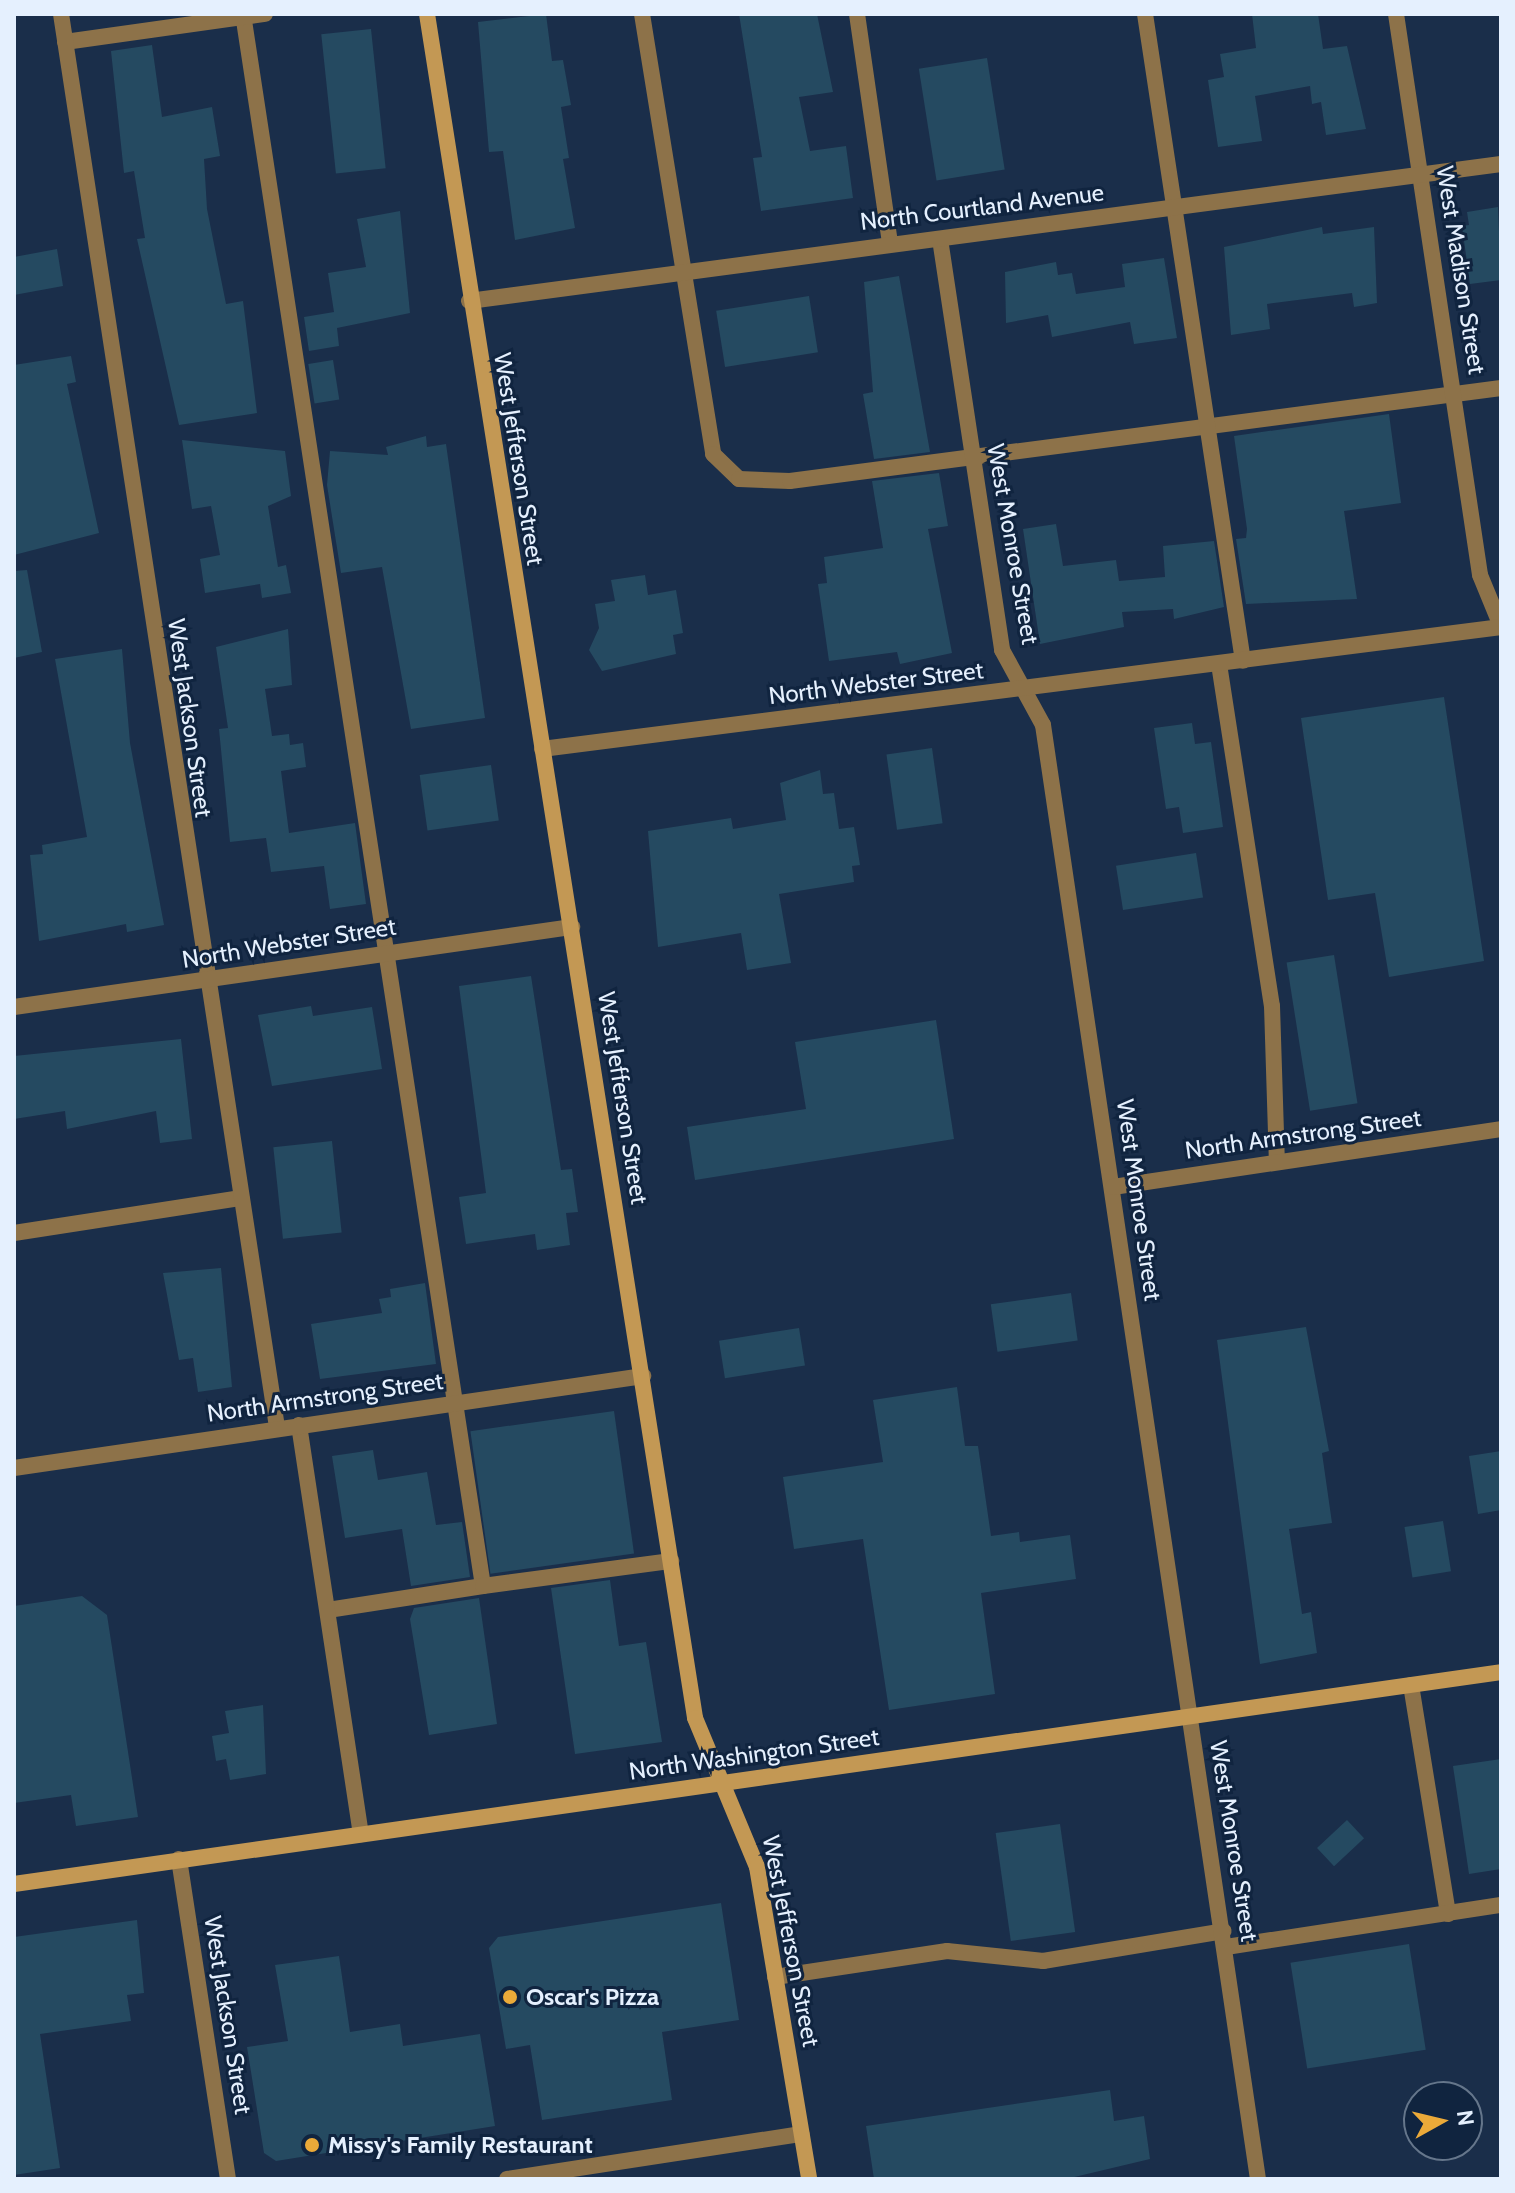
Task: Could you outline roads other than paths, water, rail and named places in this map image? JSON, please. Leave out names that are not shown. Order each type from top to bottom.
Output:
[{"type":"street","name":"West Jackson Street","points":[[61,14],[277,1428]]},
{"type":"street","points":[[65,42],[265,14]]},
{"type":"street","name":"West Jefferson Street","points":[[427,14],[469,301],[572,927],[695,1718],[754,1855],[809,2179]]},
{"type":"street","points":[[642,14],[680,272],[713,454],[739,479],[790,481],[1501,388]]},
{"type":"street","points":[[857,14],[890,243]]},
{"type":"street","points":[[1145,14],[1243,661]]},
{"type":"street","name":"West Madison Street","points":[[1396,14],[1457,394],[1480,575],[1501,626]]},
{"type":"street","points":[[243,16],[483,1586]]},
{"type":"street","name":"North Courtland Avenue","points":[[469,301],[1501,164]]},
{"type":"street","name":"West Monroe Street","points":[[940,239],[1002,650],[1043,725],[1225,1939],[1258,2179]]},
{"type":"street","name":"North Webster Street","points":[[542,749],[1501,626]]},
{"type":"street","points":[[1219,664],[1272,1006],[1277,1162]]},
{"type":"street","name":"North Webster Street","points":[[14,1007],[572,927]]},
{"type":"street","name":"North Armstrong Street","points":[[1113,1187],[1501,1129]]},
{"type":"street","points":[[14,1233],[241,1198]]},
{"type":"street","name":"North Armstrong Street","points":[[14,1468],[643,1376]]},
{"type":"street","points":[[299,1425],[361,1834]]},
{"type":"street","points":[[328,1610],[671,1561]]},
{"type":"street","name":"North Washington Street","points":[[14,1884],[1501,1672]]},
{"type":"street","points":[[1411,1685],[1448,1914]]},
{"type":"street","name":"West Jackson Street","points":[[179,1859],[228,2179]]},
{"type":"street","points":[[775,1977],[947,1951],[1043,1961],[1448,1914],[1501,1905]]},
{"type":"street","points":[[507,2179],[802,2134]]},
{"type":"place","name":"Oscar's Pizza","points":[[510,1997]]},
{"type":"place","name":"Missy's Family Restaurant","points":[[312,2145]]}]
